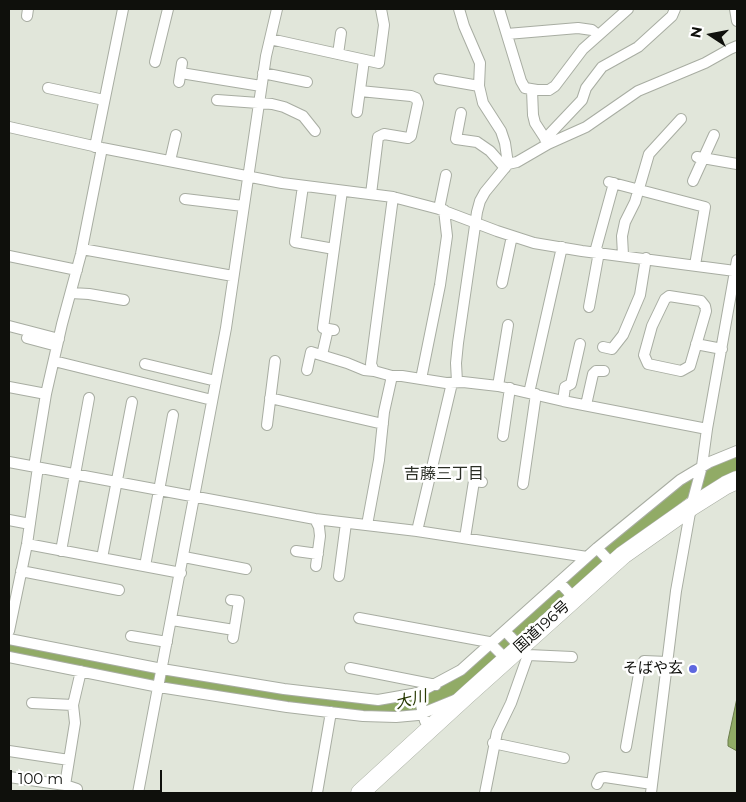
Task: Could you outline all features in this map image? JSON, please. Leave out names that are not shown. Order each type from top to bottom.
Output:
[{"type":"highway","name":"国道196号","points":[[360,793],[423,717],[468,694],[503,656],[521,648],[571,595],[609,561],[630,550],[691,507],[737,480]]},
{"type":"street","points":[[9,631],[27,544],[46,394],[82,249],[104,100],[123,9]]},
{"type":"street","points":[[155,62],[168,9]]},
{"type":"street","points":[[138,793],[216,381],[258,103],[277,9]]},
{"type":"street","points":[[270,39],[379,63],[384,25],[381,9]]},
{"type":"street","points":[[459,9],[464,26],[480,63],[479,86],[482,103],[501,131],[505,142],[507,166]]},
{"type":"street","points":[[499,9],[521,81],[525,88],[532,90],[549,90],[555,86],[576,57],[628,9]]},
{"type":"street","points":[[547,142],[582,100],[586,88],[602,68],[638,47],[672,16],[675,9]]},
{"type":"street","points":[[735,9],[737,20]]},
{"type":"street","points":[[507,34],[578,28],[592,30],[598,35]]},
{"type":"street","points":[[338,54],[341,34]]},
{"type":"street","points":[[417,531],[455,383],[458,343],[475,223],[480,201],[485,192],[507,166],[517,162],[547,142],[586,127],[638,91],[705,63],[730,48],[737,46]]},
{"type":"street","points":[[357,112],[364,60]]},
{"type":"street","points":[[181,73],[261,86]]},
{"type":"street","points":[[263,73],[307,82]]},
{"type":"street","points":[[439,79],[479,86]]},
{"type":"street","points":[[48,88],[104,100]]},
{"type":"street","points":[[532,90],[535,124],[547,142]]},
{"type":"street","points":[[360,91],[411,96],[416,98],[418,103],[411,136],[408,138],[384,134],[378,138],[371,194]]},
{"type":"street","points":[[217,100],[272,104],[302,116],[315,131]]},
{"type":"street","points":[[461,113],[456,139],[477,142],[507,166]]},
{"type":"street","points":[[622,255],[622,236],[625,222],[636,202],[649,154],[674,122]]},
{"type":"street","points":[[9,127],[98,148],[247,176],[303,186],[394,197],[442,209],[475,223],[534,243],[735,271]]},
{"type":"street","points":[[170,161],[176,135]]},
{"type":"street","points":[[693,181],[700,158],[714,135]]},
{"type":"street","points":[[700,158],[737,164]]},
{"type":"street","points":[[421,379],[440,285],[447,236],[442,209],[446,175]]},
{"type":"street","points":[[589,307],[597,252],[612,182],[705,207],[695,265]]},
{"type":"street","points":[[303,186],[295,242],[334,249]]},
{"type":"street","points":[[322,356],[331,330],[324,328],[342,191]]},
{"type":"street","points":[[374,371],[370,364],[394,197]]},
{"type":"street","points":[[185,198],[243,206]]},
{"type":"street","points":[[502,283],[512,236]]},
{"type":"street","points":[[523,484],[532,394],[562,248]]},
{"type":"street","points":[[82,249],[233,276]]},
{"type":"street","points":[[10,256],[77,270]]},
{"type":"street","points":[[603,347],[612,349],[624,335],[640,295],[646,258]]},
{"type":"street","points":[[597,784],[600,778],[605,777],[652,788],[676,591],[691,507],[702,466],[737,260]]},
{"type":"street","points":[[71,293],[124,300]]},
{"type":"street","points":[[669,296],[701,301],[705,306],[706,311],[696,344],[690,366],[687,369],[681,370],[648,364],[645,360],[644,355],[652,326],[665,299],[669,296]]},
{"type":"street","points":[[498,386],[508,325]]},
{"type":"street","points":[[9,326],[58,342]]},
{"type":"street","points":[[9,333],[58,342]]},
{"type":"street","points":[[563,401],[565,387],[571,384],[580,344]]},
{"type":"street","points":[[696,344],[722,349]]},
{"type":"street","points":[[307,370],[310,352],[364,370],[392,376],[510,388],[563,401],[707,429]]},
{"type":"street","points":[[54,360],[212,400]]},
{"type":"street","points":[[267,425],[275,361]]},
{"type":"street","points":[[145,364],[216,381]]},
{"type":"street","points":[[586,405],[593,374],[596,371],[604,371]]},
{"type":"street","points":[[367,524],[379,460],[384,412],[392,376]]},
{"type":"street","points":[[9,387],[46,394]]},
{"type":"street","points":[[503,436],[510,388]]},
{"type":"street","points":[[61,550],[89,398]]},
{"type":"street","points":[[270,398],[383,424]]},
{"type":"street","points":[[102,558],[132,402]]},
{"type":"street","points":[[145,566],[173,415]]},
{"type":"street","points":[[9,639],[247,684],[378,700],[418,693],[462,670],[492,645],[587,557],[680,480],[702,466],[737,451]]},
{"type":"street","points":[[9,462],[315,519],[367,524],[587,557]]},
{"type":"street","points":[[465,538],[474,481],[482,482]]},
{"type":"street","points":[[315,519],[319,527],[316,566]]},
{"type":"street","points":[[9,520],[30,524]]},
{"type":"street","points":[[339,576],[346,523]]},
{"type":"street","points":[[27,544],[181,573]]},
{"type":"street","points":[[598,549],[609,561]]},
{"type":"street","points":[[296,551],[318,554]]},
{"type":"street","points":[[184,557],[246,569]]},
{"type":"street","points":[[21,571],[62,584],[119,590]]},
{"type":"street","points":[[560,583],[571,595]]},
{"type":"street","points":[[172,620],[233,634],[239,602],[231,600]]},
{"type":"street","points":[[359,618],[489,642],[503,656]]},
{"type":"street","points":[[506,632],[521,648],[572,658]]},
{"type":"street","points":[[131,636],[168,642]]},
{"type":"street","points":[[486,793],[493,743],[496,732],[511,703],[521,648]]},
{"type":"street","points":[[9,657],[159,687],[287,707],[363,716],[423,717],[418,693]]},
{"type":"street","points":[[626,746],[640,668],[644,661],[667,662]]},
{"type":"street","points":[[350,668],[436,684]]},
{"type":"street","points":[[65,785],[75,723],[73,705],[81,671]]},
{"type":"street","points":[[32,703],[73,705]]},
{"type":"street","points":[[317,793],[332,712]]},
{"type":"street","points":[[493,743],[564,758]]},
{"type":"street","points":[[9,751],[69,760]]},
{"type":"street","points":[[9,777],[65,785],[77,789]]},
{"type":"shaded area","points":[[737,698],[737,751],[728,746],[728,740]]},
{"type":"waterway","name":"大川","points":[[9,648],[205,685],[298,699],[378,707],[410,703],[448,689],[503,644],[612,545],[683,489],[737,462]]},
{"type":"place","name":"そばや玄","points":[[693,669]]},
{"type":"district","name":"吉藤三丁目","points":[[444,474]]}]
